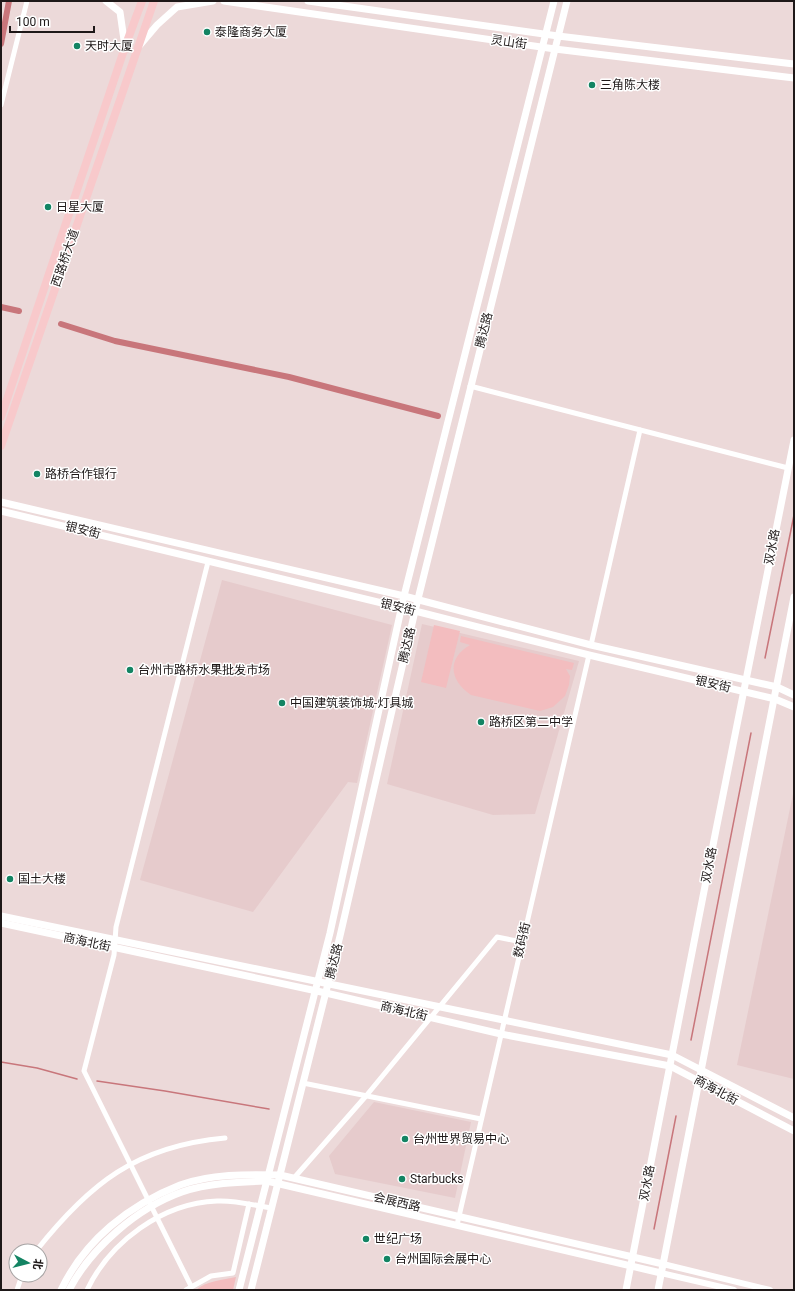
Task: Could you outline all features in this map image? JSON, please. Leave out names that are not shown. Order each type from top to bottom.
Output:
[{"type":"main road","points":[[106,1],[120,12],[125,47]]},
{"type":"main road","name":"西路桥大道","points":[[1,417],[125,47],[142,1]]},
{"type":"main road","name":"西路桥大道","points":[[1,446],[154,1]]},
{"type":"main road","points":[[137,48],[157,25],[178,7],[213,1]]},
{"type":"main road","name":"灵山街","points":[[224,1],[555,49],[794,78]]},
{"type":"main road","name":"灵山街","points":[[308,1],[558,36],[794,64]]},
{"type":"main road","name":"腾达路","points":[[239,1290],[318,980],[404,596],[554,1]]},
{"type":"main road","name":"腾达路","points":[[251,1290],[277,1182],[326,993],[415,610],[566,1]]},
{"type":"main road","name":"双水路","points":[[626,1290],[794,440]]},
{"type":"main road","name":"银安街","points":[[1,502],[404,596],[591,645],[777,687],[794,695]]},
{"type":"main road","name":"银安街","points":[[1,511],[208,562],[415,610],[589,655],[775,698],[794,707]]},
{"type":"main road","points":[[658,1290],[794,597]]},
{"type":"main road","name":"商海北街","points":[[1,916],[114,944],[501,1034],[670,1066],[794,1131]]},
{"type":"main road","name":"商海北街","points":[[1,924],[318,980],[439,1007],[672,1055],[702,1069],[794,1118]]},
{"type":"main road","name":"会展西路","points":[[61,1290],[79,1258],[95,1239],[138,1205],[181,1185],[200,1180],[232,1175],[268,1178],[277,1182],[662,1274]]},
{"type":"main road","name":"会展西路","points":[[69,1290],[86,1261],[102,1244],[152,1207],[183,1192],[280,1175],[663,1264]]},
{"type":"street","points":[[1,105],[27,1]]},
{"type":"street","points":[[470,386],[788,468]]},
{"type":"street","points":[[591,645],[640,430]]},
{"type":"street","points":[[191,1286],[84,1071],[114,944],[116,927],[208,562]]},
{"type":"street","name":"数码街","points":[[457,1225],[589,655]]},
{"type":"street","points":[[294,1178],[366,1096],[497,937],[522,942]]},
{"type":"street","points":[[303,1083],[481,1119]]},
{"type":"street","points":[[43,1243],[90,1191],[131,1164],[176,1147],[203,1140],[225,1138]]},
{"type":"street","points":[[87,1290],[94,1276],[110,1255],[132,1234],[158,1218],[187,1206],[215,1201],[234,1201],[271,1208]]},
{"type":"street","points":[[186,1290],[211,1276],[234,1273],[249,1204]]},
{"type":"street","name":"会展西路","points":[[663,1264],[770,1290]]},
{"type":"street","name":"会展西路","points":[[662,1274],[734,1290]]},
{"type":"shaded area","name":"中国建筑装饰城-灯具城","points":[[222,580],[392,625],[357,783],[348,782],[253,912],[140,880]]},
{"type":"shaded area","name":"路桥区第二中学","points":[[422,624],[579,661],[535,814],[493,815],[387,784]]},
{"type":"shaded area","points":[[434,625],[460,631],[446,688],[421,682]]},
{"type":"shaded area","points":[[461,636],[574,663],[572,670],[566,669],[570,676],[569,685],[565,696],[553,707],[540,711],[471,695],[464,689],[455,677],[454,663],[462,651],[470,645],[460,642]]},
{"type":"shaded area","points":[[794,789],[794,1079],[737,1065]]},
{"type":"shaded area","name":"台州世界贸易中心","points":[[374,1102],[471,1122],[455,1198],[335,1174],[329,1156]]},
{"type":"shaded area","points":[[236,1277],[233,1290],[196,1290],[210,1283]]},
{"type":"waterway","points":[[1,44],[9,1]]},
{"type":"waterway","points":[[1,307],[19,311]]},
{"type":"waterway","points":[[61,324],[115,341],[289,377],[438,416]]},
{"type":"waterway","points":[[765,658],[794,515]]},
{"type":"waterway","points":[[691,1040],[751,733]]},
{"type":"waterway","points":[[1,1062],[37,1068],[77,1079]]},
{"type":"waterway","points":[[97,1081],[269,1109]]},
{"type":"waterway","points":[[654,1229],[676,1116]]},
{"type":"place","name":"泰隆商务大厦","points":[[207,32]]},
{"type":"place","name":"天时大厦","points":[[77,46]]},
{"type":"place","name":"三角陈大楼","points":[[592,85]]},
{"type":"place","name":"日星大厦","points":[[48,207]]},
{"type":"place","name":"路桥合作银行","points":[[37,474]]},
{"type":"place","name":"台州市路桥水果批发市场","points":[[130,670]]},
{"type":"place","name":"中国建筑装饰城-灯具城","points":[[282,703]]},
{"type":"place","name":"路桥区第二中学","points":[[481,722]]},
{"type":"place","name":"国土大楼","points":[[10,879]]},
{"type":"place","name":"台州世界贸易中心","points":[[405,1139]]},
{"type":"place","name":"Starbucks","points":[[402,1179]]},
{"type":"place","name":"世纪广场","points":[[366,1239]]},
{"type":"place","name":"台州国际会展中心","points":[[387,1259]]}]
